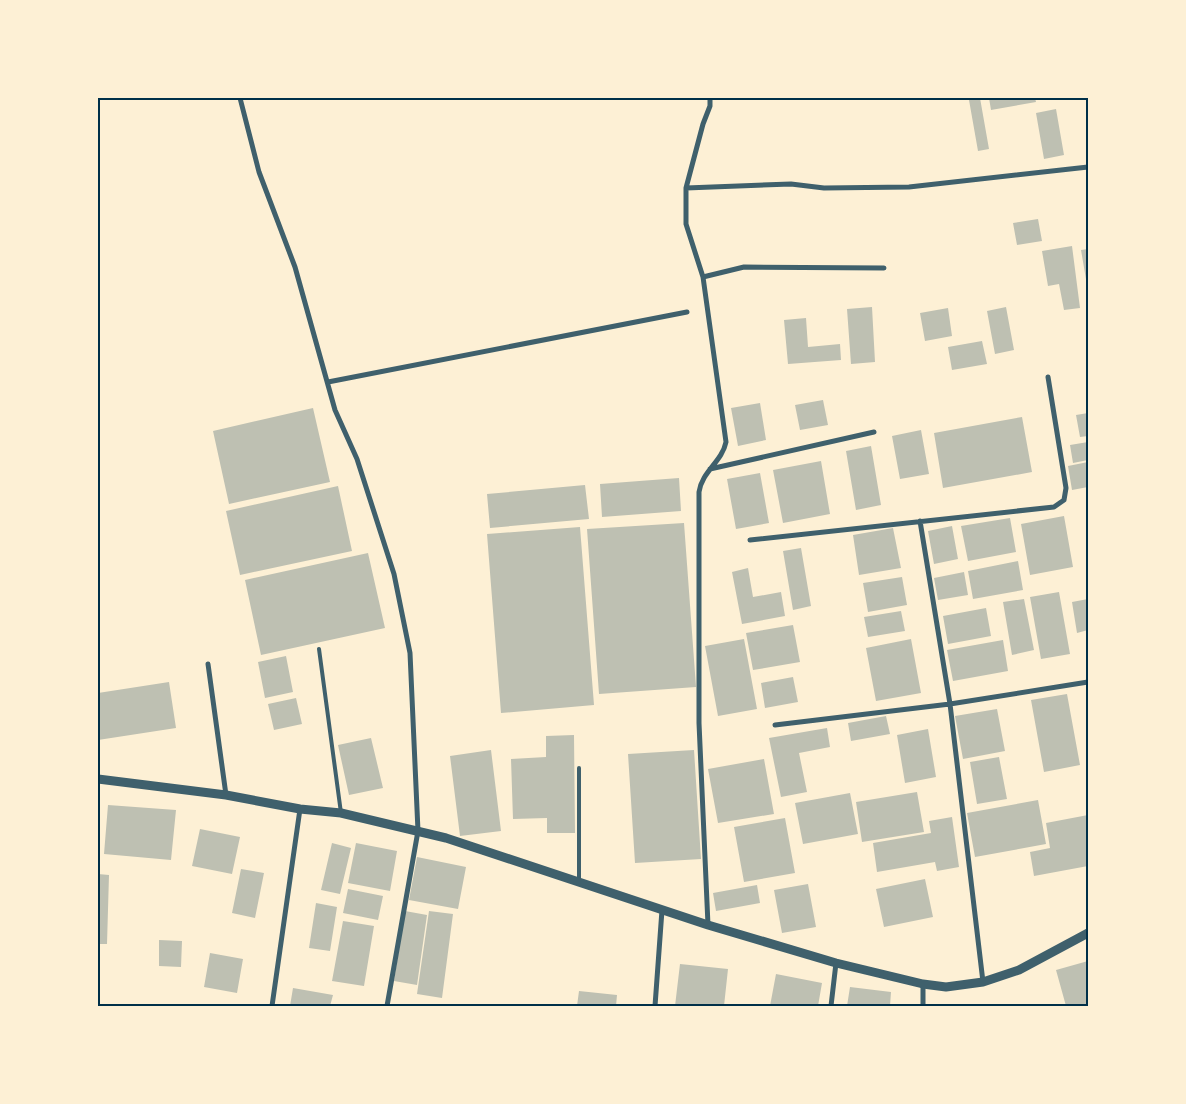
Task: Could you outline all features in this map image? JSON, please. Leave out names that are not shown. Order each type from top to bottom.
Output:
[{"type":"street","points":[[240,98],[259,172],[295,267],[335,410],[357,460],[394,574],[409,644],[418,831],[387,1006]]},
{"type":"street","points":[[708,925],[699,723],[699,492],[702,479],[724,450],[726,442],[703,277],[686,224],[686,188],[702,124],[710,106],[710,98]]},
{"type":"street","points":[[686,188],[791,184],[824,188],[910,186],[1088,168]]},
{"type":"street","points":[[703,277],[744,267],[884,268]]},
{"type":"street","points":[[328,382],[687,312]]},
{"type":"street","points":[[750,540],[1054,507],[1064,500],[1066,488],[1048,377]]},
{"type":"street","points":[[710,469],[874,432]]},
{"type":"street","points":[[920,521],[950,704],[983,982]]},
{"type":"street","points":[[208,664],[226,795]]},
{"type":"street","points":[[775,725],[950,704],[1088,682]]},
{"type":"street","points":[[98,780],[226,795],[341,813],[418,831],[496,853],[708,925],[836,963],[923,984],[946,987],[983,982],[1020,970],[1088,933]]},
{"type":"street","points":[[272,1006],[300,808]]},
{"type":"street","points":[[655,1006],[662,909]]},
{"type":"street","points":[[831,1006],[836,963]]},
{"type":"street","points":[[923,984],[923,1006]]},
{"type":"lane","points":[[319,649],[341,813]]},
{"type":"lane","points":[[579,768],[579,882]]},
{"type":"building","points":[[980,98],[989,149],[978,151],[969,100]]},
{"type":"building","points":[[989,98],[1035,98],[1036,102],[991,110]]},
{"type":"building","points":[[1056,109],[1064,155],[1044,159],[1036,113]]},
{"type":"building","points":[[1038,219],[1042,241],[1017,245],[1013,223]]},
{"type":"building","points":[[1072,246],[1080,308],[1064,310],[1059,284],[1048,286],[1042,251]]},
{"type":"building","points":[[1088,249],[1088,284],[1087,285],[1081,250]]},
{"type":"building","points":[[872,307],[875,362],[851,364],[847,309]]},
{"type":"building","points":[[1006,307],[1014,350],[995,354],[987,311]]},
{"type":"building","points":[[948,308],[952,336],[925,341],[920,313]]},
{"type":"building","points":[[806,318],[808,347],[840,344],[841,360],[788,364],[784,320]]},
{"type":"building","points":[[982,341],[987,364],[952,370],[948,347]]},
{"type":"building","points":[[823,400],[828,425],[800,430],[795,405]]},
{"type":"building","points":[[760,403],[766,440],[738,446],[731,408]]},
{"type":"building","points":[[313,408],[330,482],[229,504],[213,431]]},
{"type":"building","points":[[1088,413],[1088,436],[1080,437],[1076,415]]},
{"type":"building","points":[[1022,417],[1032,472],[943,488],[934,433]]},
{"type":"building","points":[[921,430],[929,474],[900,479],[892,436]]},
{"type":"building","points":[[1088,442],[1088,460],[1073,463],[1070,445]]},
{"type":"building","points":[[871,446],[881,505],[856,510],[846,451]]},
{"type":"building","points":[[821,461],[830,514],[783,523],[773,470]]},
{"type":"building","points":[[1088,462],[1088,487],[1072,490],[1068,466]]},
{"type":"building","points":[[760,473],[769,523],[736,529],[727,479]]},
{"type":"building","points":[[679,478],[681,511],[602,517],[600,484]]},
{"type":"building","points":[[585,485],[589,519],[490,528],[487,494]]},
{"type":"building","points":[[338,486],[352,551],[240,575],[226,511]]},
{"type":"building","points":[[1064,516],[1073,567],[1030,575],[1021,524]]},
{"type":"building","points":[[1010,518],[1016,552],[968,561],[961,526]]},
{"type":"building","points":[[684,523],[696,687],[599,694],[587,529]]},
{"type":"building","points":[[952,526],[958,559],[934,564],[928,531]]},
{"type":"building","points":[[580,527],[594,705],[501,713],[487,534]]},
{"type":"building","points":[[893,528],[901,568],[859,575],[853,535]]},
{"type":"building","points":[[801,548],[811,606],[793,610],[783,551]]},
{"type":"building","points":[[368,553],[385,628],[261,655],[245,580]]},
{"type":"building","points":[[1018,561],[1023,590],[973,599],[968,571]]},
{"type":"building","points":[[748,568],[753,597],[781,592],[785,616],[742,624],[732,572]]},
{"type":"building","points":[[964,572],[968,595],[938,600],[934,578]]},
{"type":"building","points":[[902,577],[907,605],[868,612],[863,583]]},
{"type":"building","points":[[1059,592],[1070,654],[1041,659],[1030,597]]},
{"type":"building","points":[[1024,599],[1034,650],[1012,655],[1003,602]]},
{"type":"building","points":[[1088,599],[1088,630],[1077,633],[1072,602]]},
{"type":"building","points":[[986,608],[991,636],[948,644],[943,616]]},
{"type":"building","points":[[901,611],[905,631],[868,637],[864,617]]},
{"type":"building","points":[[793,625],[800,662],[753,670],[746,633]]},
{"type":"building","points":[[744,639],[757,709],[718,716],[705,646]]},
{"type":"building","points":[[911,639],[921,693],[876,701],[866,648]]},
{"type":"building","points":[[1003,640],[1008,671],[953,681],[947,650]]},
{"type":"building","points":[[286,656],[293,692],[265,698],[258,662]]},
{"type":"building","points":[[793,677],[798,702],[765,708],[761,683]]},
{"type":"building","points":[[169,682],[176,728],[98,740],[98,693]]},
{"type":"building","points":[[1067,694],[1080,765],[1044,772],[1031,700]]},
{"type":"building","points":[[296,698],[302,724],[274,730],[268,704]]},
{"type":"building","points":[[997,709],[1005,751],[963,759],[955,716]]},
{"type":"building","points":[[886,716],[890,734],[851,741],[848,723]]},
{"type":"building","points":[[827,728],[830,747],[799,753],[807,792],[781,797],[769,738]]},
{"type":"building","points":[[928,729],[936,777],[905,783],[897,735]]},
{"type":"building","points":[[574,735],[575,833],[547,833],[547,818],[513,819],[511,759],[546,757],[546,736]]},
{"type":"building","points":[[371,738],[383,788],[349,795],[338,745]]},
{"type":"building","points":[[491,750],[501,831],[460,836],[450,756]]},
{"type":"building","points":[[694,750],[701,859],[635,863],[628,754]]},
{"type":"building","points":[[999,757],[1007,799],[977,804],[970,762]]},
{"type":"building","points":[[764,759],[774,814],[718,823],[708,769]]},
{"type":"building","points":[[917,792],[924,832],[862,842],[856,802]]},
{"type":"building","points":[[850,793],[858,834],[803,844],[795,803]]},
{"type":"building","points":[[1038,800],[1046,844],[975,857],[967,813]]},
{"type":"building","points":[[108,805],[176,810],[171,860],[104,854]]},
{"type":"building","points":[[1088,815],[1088,866],[1034,876],[1030,852],[1050,848],[1046,823]]},
{"type":"building","points":[[952,817],[959,867],[937,871],[935,862],[877,872],[873,843],[931,833],[929,821]]},
{"type":"building","points":[[785,818],[795,873],[744,882],[734,827]]},
{"type":"building","points":[[200,829],[240,837],[232,874],[192,866]]},
{"type":"building","points":[[332,843],[351,848],[340,894],[321,890]]},
{"type":"building","points":[[356,843],[397,851],[390,891],[348,883]]},
{"type":"building","points":[[417,857],[466,867],[458,909],[409,900]]},
{"type":"building","points":[[241,869],[264,873],[255,918],[232,913]]},
{"type":"building","points":[[98,874],[109,875],[107,944],[98,944]]},
{"type":"building","points":[[925,879],[933,917],[884,927],[876,889]]},
{"type":"building","points":[[808,884],[816,927],[782,933],[774,890]]},
{"type":"building","points":[[757,885],[760,903],[716,911],[713,893]]},
{"type":"building","points":[[348,889],[383,896],[378,920],[343,913]]},
{"type":"building","points":[[316,903],[337,907],[330,951],[309,948]]},
{"type":"building","points":[[405,911],[427,915],[417,985],[394,981]]},
{"type":"building","points":[[429,911],[453,914],[442,998],[417,994]]},
{"type":"building","points":[[343,921],[374,926],[364,986],[332,981]]},
{"type":"building","points":[[159,940],[182,941],[181,967],[159,966]]},
{"type":"building","points":[[210,953],[243,959],[237,993],[204,987]]},
{"type":"building","points":[[1088,961],[1088,1006],[1066,1006],[1056,970]]},
{"type":"building","points":[[680,964],[728,969],[724,1006],[675,1006]]},
{"type":"building","points":[[776,974],[822,983],[818,1006],[770,1006]]},
{"type":"building","points":[[850,987],[891,992],[890,1006],[847,1006]]},
{"type":"building","points":[[293,988],[333,995],[330,1006],[290,1006]]},
{"type":"building","points":[[579,991],[617,995],[616,1006],[577,1006]]}]
